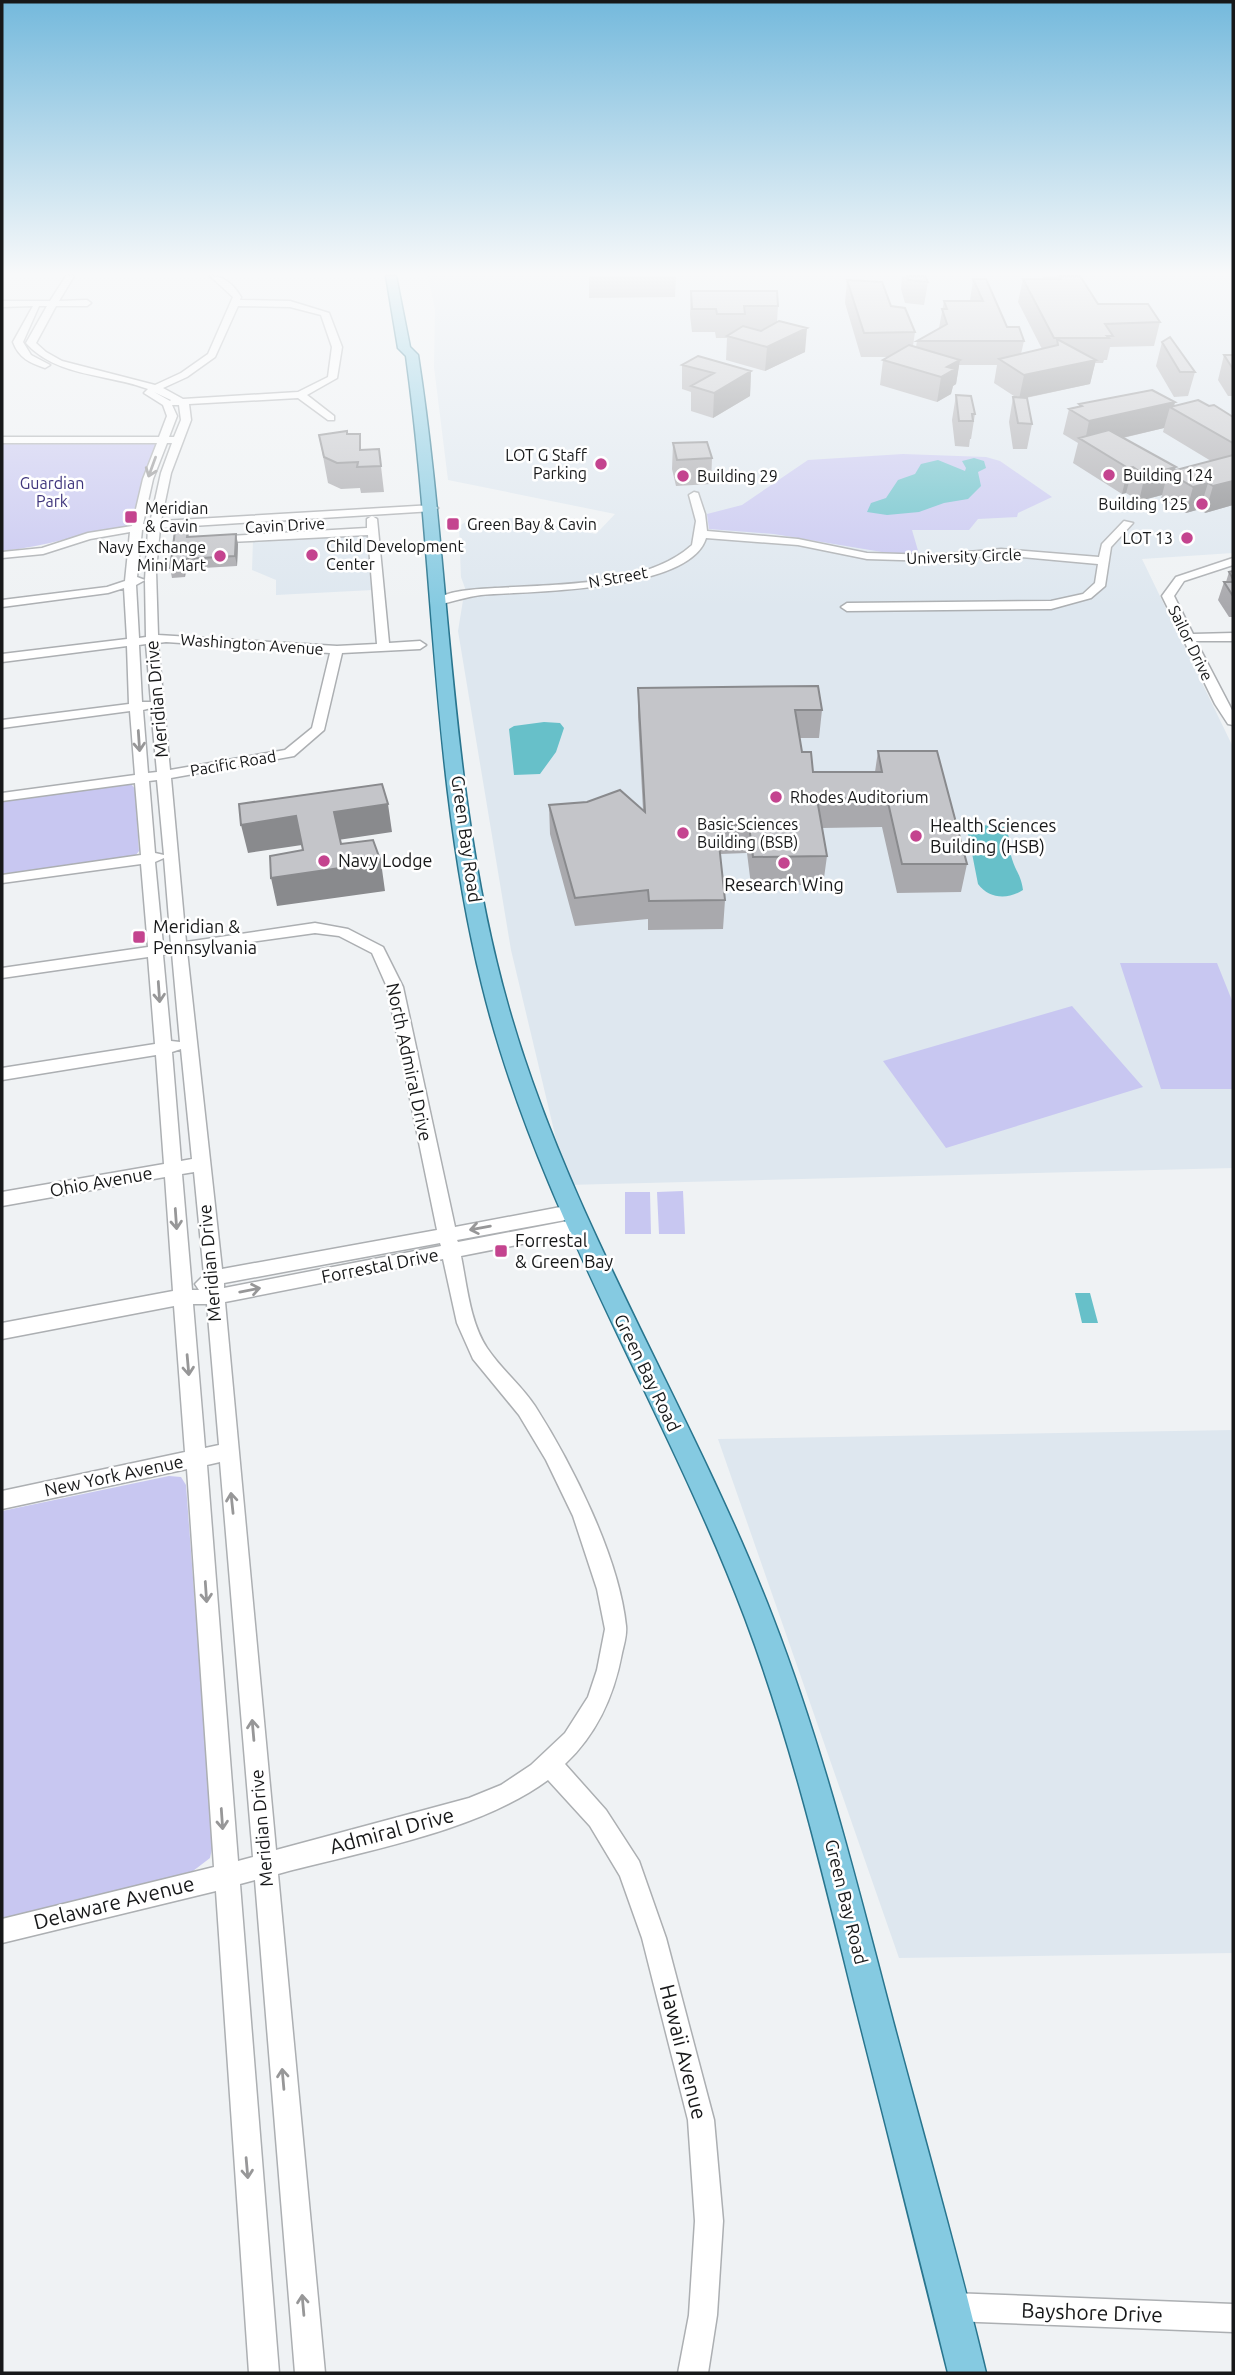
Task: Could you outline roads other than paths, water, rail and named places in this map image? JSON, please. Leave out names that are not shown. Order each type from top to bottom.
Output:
[{"type":"main road","name":"Green Bay Road","points":[[419,387],[434,512],[449,719],[478,923],[494,990],[520,1078],[574,1219],[722,1530],[759,1619],[790,1708],[827,1827],[967,2373]]},
{"type":"street","points":[[145,387],[174,402],[300,395],[318,387]]},
{"type":"street","points":[[152,389],[157,387]]},
{"type":"street","points":[[300,395],[331,418]]},
{"type":"street","name":"Meridian Drive","points":[[174,402],[187,415],[171,440],[166,473],[130,584],[157,704],[214,1288],[310,2373]]},
{"type":"street","points":[[2,440],[171,440]]},
{"type":"street","points":[[694,495],[700,512],[701,534]]},
{"type":"street","name":"Cavin Drive","points":[[2,555],[43,551],[88,536],[148,529],[372,521],[434,512]]},
{"type":"street","points":[[229,539],[372,521],[383,648]]},
{"type":"street","points":[[847,607],[1065,603],[1087,596],[1101,584],[1106,546],[1128,523]]},
{"type":"street","name":"Meridian Drive","points":[[148,529],[150,576],[136,707],[196,1460],[264,2373]]},
{"type":"street","name":"University Circle","points":[[701,534],[778,540],[867,556],[934,558],[1000,552],[1103,561]]},
{"type":"street","name":"N Street","points":[[438,594],[612,581],[640,575],[683,559],[698,544],[701,534]]},
{"type":"street","name":"Sailor Drive","points":[[1233,561],[1180,579],[1168,596],[1227,704],[1233,721]]},
{"type":"street","points":[[2,603],[130,584],[150,576]]},
{"type":"street","points":[[1189,638],[1233,637]]},
{"type":"street","name":"Washington Avenue","points":[[2,658],[142,641],[205,638],[337,650],[420,645]]},
{"type":"street","name":"Pacific Road","points":[[2,797],[269,759],[300,747],[313,736],[323,718],[337,650]]},
{"type":"street","points":[[2,724],[157,704]]},
{"type":"street","points":[[2,879],[171,856]]},
{"type":"street","name":"North Admiral Drive","points":[[2,973],[180,945],[314,928],[343,932],[379,950],[395,987],[466,1323],[480,1353],[526,1409],[583,1515],[608,1589],[616,1629],[598,1702],[573,1741],[549,1764]]},
{"type":"street","points":[[2,1074],[188,1043]]},
{"type":"street","name":"Ohio Avenue","points":[[2,1199],[201,1164]]},
{"type":"street","name":"Forrestal Drive","points":[[2,1331],[574,1219]]},
{"type":"street","name":"New York Avenue","points":[[2,1500],[227,1452]]},
{"type":"street","name":"Admiral Drive","points":[[226,1876],[470,1810],[509,1793],[549,1764]]},
{"type":"street","name":"Hawaii Avenue","points":[[549,1764],[598,1818],[631,1870],[654,1938],[701,2120],[709,2221],[704,2315],[693,2373]]},
{"type":"street","name":"Delaware Avenue","points":[[2,1931],[226,1876]]},
{"type":"street","name":"Bayshore Drive","points":[[951,2307],[1233,2318]]},
{"type":"place","name":"LOT G Staff Parking","points":[[601,464]]},
{"type":"place","name":"Building 124","points":[[1109,475]]},
{"type":"place","name":"Building 29","points":[[683,476]]},
{"type":"place","name":"Building 125","points":[[1202,504]]},
{"type":"place","name":"Meridian & Cavin","points":[[131,517]]},
{"type":"place","name":"Green Bay & Cavin","points":[[453,524]]},
{"type":"place","name":"LOT 13","points":[[1187,538]]},
{"type":"place","name":"Child Development Center","points":[[312,555]]},
{"type":"place","name":"Navy Exchange Mini Mart","points":[[220,556]]},
{"type":"place","name":"Rhodes Auditorium","points":[[776,797]]},
{"type":"place","name":"Basic Sciences Building (BSB)","points":[[683,833]]},
{"type":"place","name":"Health Sciences Building (HSB)","points":[[916,836]]},
{"type":"place","name":"Navy Lodge","points":[[324,861]]},
{"type":"place","name":"Research Wing","points":[[784,863]]},
{"type":"place","name":"Meridian & Pennsylvania","points":[[139,937]]},
{"type":"place","name":"Forrestal & Green Bay","points":[[501,1251]]},
{"type":"park label","name":"Guardian Park","points":[[52,492]]}]
